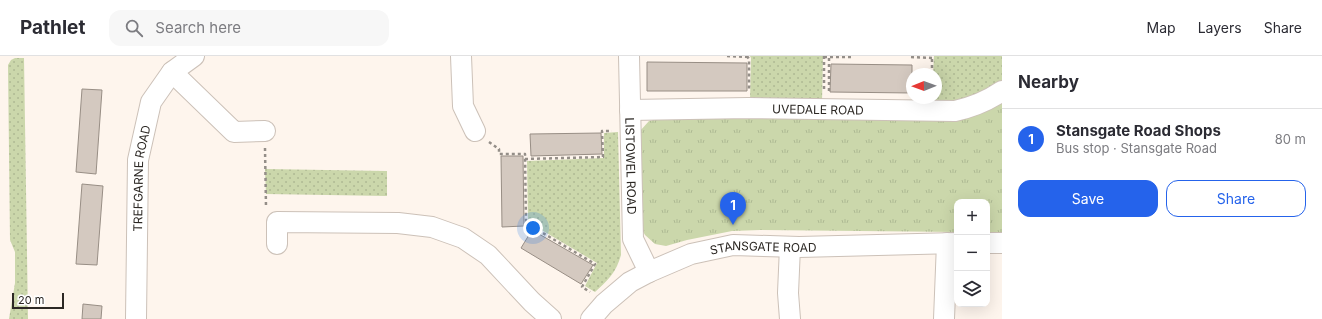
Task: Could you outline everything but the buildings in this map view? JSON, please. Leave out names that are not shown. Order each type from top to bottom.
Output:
[{"type":"street","name":"TREFGARNE ROAD","points":[[136,319],[138,160],[151,102],[172,72],[194,56]]},
{"type":"street","points":[[461,56],[463,106],[475,131]]},
{"type":"street","name":"LISTOWEL ROAD","points":[[629,56],[633,239],[649,272]]},
{"type":"street","points":[[172,72],[234,132],[265,131]]},
{"type":"street","name":"UVEDALE ROAD","points":[[630,110],[748,108],[955,111],[974,107],[991,99],[1002,91]]},
{"type":"street","points":[[277,244],[277,222],[398,223],[432,227],[463,238],[488,256],[532,302],[551,319]]},
{"type":"street","points":[[944,319],[952,243]]},
{"type":"street","name":"STANSGATE ROAD","points":[[591,319],[607,302],[630,282],[649,272],[691,254],[733,245],[790,247],[952,243]]},
{"type":"street","points":[[990,243],[1002,243]]},
{"type":"street","points":[[790,247],[788,293],[790,319]]},
{"type":"path","points":[[727,56],[748,57],[748,108]]},
{"type":"path","points":[[826,109],[824,56],[853,56]]},
{"type":"path","points":[[826,109],[829,56]]},
{"type":"path","points":[[911,57],[932,57],[932,68]]},
{"type":"path","points":[[525,159],[603,157],[602,131],[631,130]]},
{"type":"path","points":[[265,131],[266,223],[277,222]]},
{"type":"path","points":[[475,131],[499,149],[499,154],[525,154],[526,224],[595,264],[582,287],[607,302]]},
{"type":"green space","points":[[750,56],[823,56],[822,102],[750,101]]},
{"type":"green space","points":[[934,56],[1002,56],[1002,81],[980,95],[956,103],[942,103],[942,68],[933,68]]},
{"type":"green space","points":[[15,58],[24,58],[28,319],[9,319],[15,283],[15,252],[10,240],[8,65],[11,60]]},
{"type":"green space","points":[[1002,101],[1002,232],[990,232],[990,199],[954,199],[954,232],[732,231],[666,246],[655,244],[645,235],[640,226],[640,131],[649,121],[657,119],[931,118]]},
{"type":"green space","points":[[618,132],[621,255],[617,267],[611,276],[595,292],[585,286],[597,263],[528,222],[527,161],[604,158],[604,133]]},
{"type":"green space","points":[[265,169],[387,171],[387,196],[266,194]]},
{"type":"place","name":"Stansgate Road Shops","points":[[733,225]]}]
